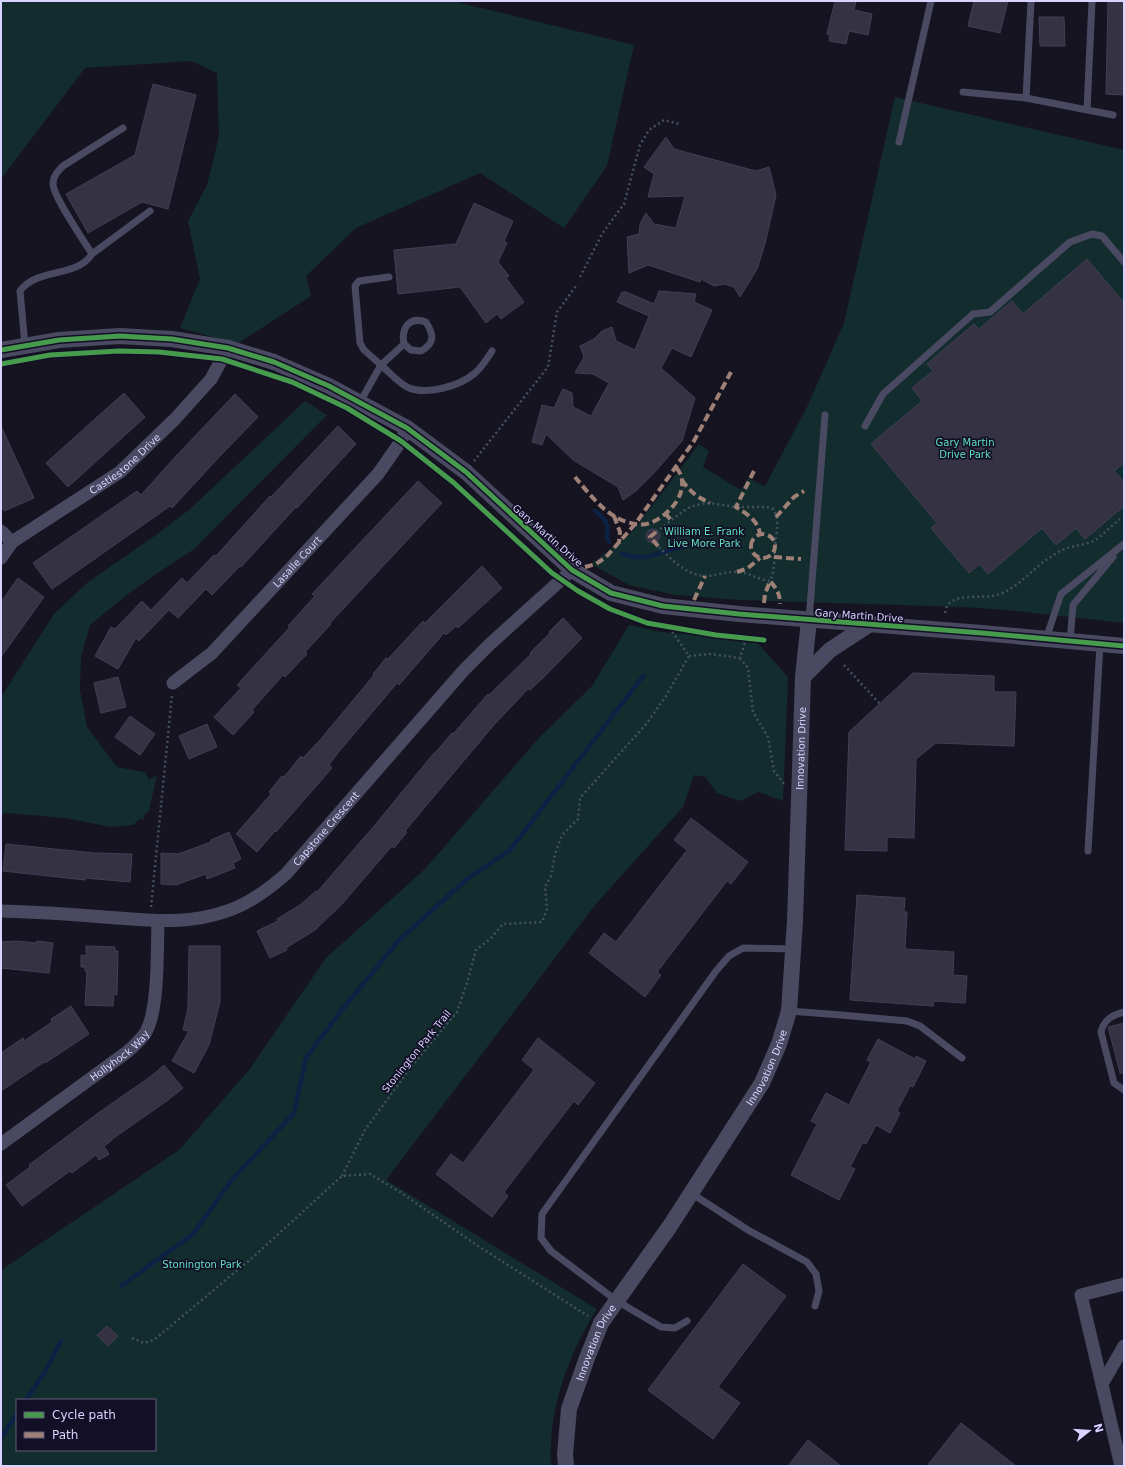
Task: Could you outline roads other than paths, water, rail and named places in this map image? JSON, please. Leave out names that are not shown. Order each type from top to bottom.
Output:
[{"type":"street","name":"Gary Martin Drive","points":[[1,350],[59,340],[120,336],[172,339],[228,348],[274,362],[329,386],[407,428],[466,472],[572,570],[611,593],[663,606],[739,614],[1124,646]]},
{"type":"street","name":"Castlestone Drive","points":[[1,558],[12,542],[120,472],[175,419],[211,379],[228,348]]},
{"type":"street","name":"Lasalle Court","points":[[173,683],[212,653],[378,474],[401,441],[407,428]]},
{"type":"street","points":[[1,531],[12,542]]},
{"type":"street","name":"Capstone Crescent","points":[[1,911],[154,920],[187,920],[230,910],[249,902],[267,890],[286,874],[464,670],[490,644],[572,570]]},
{"type":"street","name":"Innovation Drive","points":[[566,1466],[565,1454],[570,1410],[586,1358],[601,1323],[691,1193],[762,1083],[779,1044],[789,1011],[794,949],[803,677],[809,620]]},
{"type":"street","points":[[803,677],[830,650],[870,624]]},
{"type":"street","name":"Hollyhock Way","points":[[1,1144],[138,1043],[146,1031],[152,1015],[155,997],[154,920]]},
{"type":"street","points":[[1121,1466],[1082,1295],[1124,1284]]},
{"type":"street","points":[[1102,1384],[1124,1346]]},
{"type":"lane","points":[[899,142],[931,1]]},
{"type":"lane","points":[[1026,98],[1031,1]]},
{"type":"lane","points":[[1087,110],[1092,1]]},
{"type":"lane","points":[[963,92],[1026,98],[1113,115]]},
{"type":"lane","points":[[92,254],[58,200],[53,184],[56,173],[64,166],[123,128]]},
{"type":"lane","points":[[25,345],[20,291],[25,284],[39,277],[76,267],[88,260],[92,254],[150,211]]},
{"type":"lane","points":[[865,426],[883,394],[973,314],[990,312],[1070,242],[1092,234],[1102,236],[1124,262]]},
{"type":"lane","points":[[389,277],[359,281],[355,286],[360,343],[364,350],[408,387],[429,391],[460,384],[485,362],[492,351]]},
{"type":"lane","points":[[419,319],[426,322],[430,328],[433,338],[429,347],[421,351],[411,350],[404,344],[404,328],[410,322],[419,319]]},
{"type":"lane","points":[[360,402],[381,365],[404,344]]},
{"type":"lane","points":[[809,620],[825,415]]},
{"type":"lane","points":[[1046,639],[1061,594],[1123,545]]},
{"type":"lane","points":[[1070,641],[1073,605],[1123,545]]},
{"type":"lane","points":[[1088,851],[1100,644]]},
{"type":"lane","points":[[687,1320],[675,1328],[661,1327],[617,1301],[551,1251],[540,1238],[542,1214],[716,971],[729,956],[743,948],[794,949]]},
{"type":"lane","points":[[789,1011],[841,1014],[907,1021],[920,1026],[962,1058]]},
{"type":"lane","points":[[1124,1012],[1114,1014],[1107,1019],[1102,1026],[1101,1032],[1114,1083],[1124,1090]]},
{"type":"lane","points":[[691,1193],[748,1230],[807,1262],[816,1274],[819,1291],[814,1306]]},
{"type":"waterway","points":[[595,511],[605,521],[609,542]]},
{"type":"waterway","points":[[622,554],[640,557],[655,555],[687,546]]},
{"type":"waterway","points":[[121,1286],[193,1234],[231,1181],[294,1113],[306,1058],[338,1015],[398,941],[467,879],[510,850],[643,676]]},
{"type":"waterway","points":[[27,1399],[45,1372],[61,1341]]},
{"type":"waterway","points":[[1,1438],[16,1416]]},
{"type":"park label","name":"Gary Martin Drive Park","points":[[965,448]]},
{"type":"park label","name":"William E. Frank Live More Park","points":[[704,536]]},
{"type":"park label","name":"Stonington Park","points":[[202,1264]]}]
